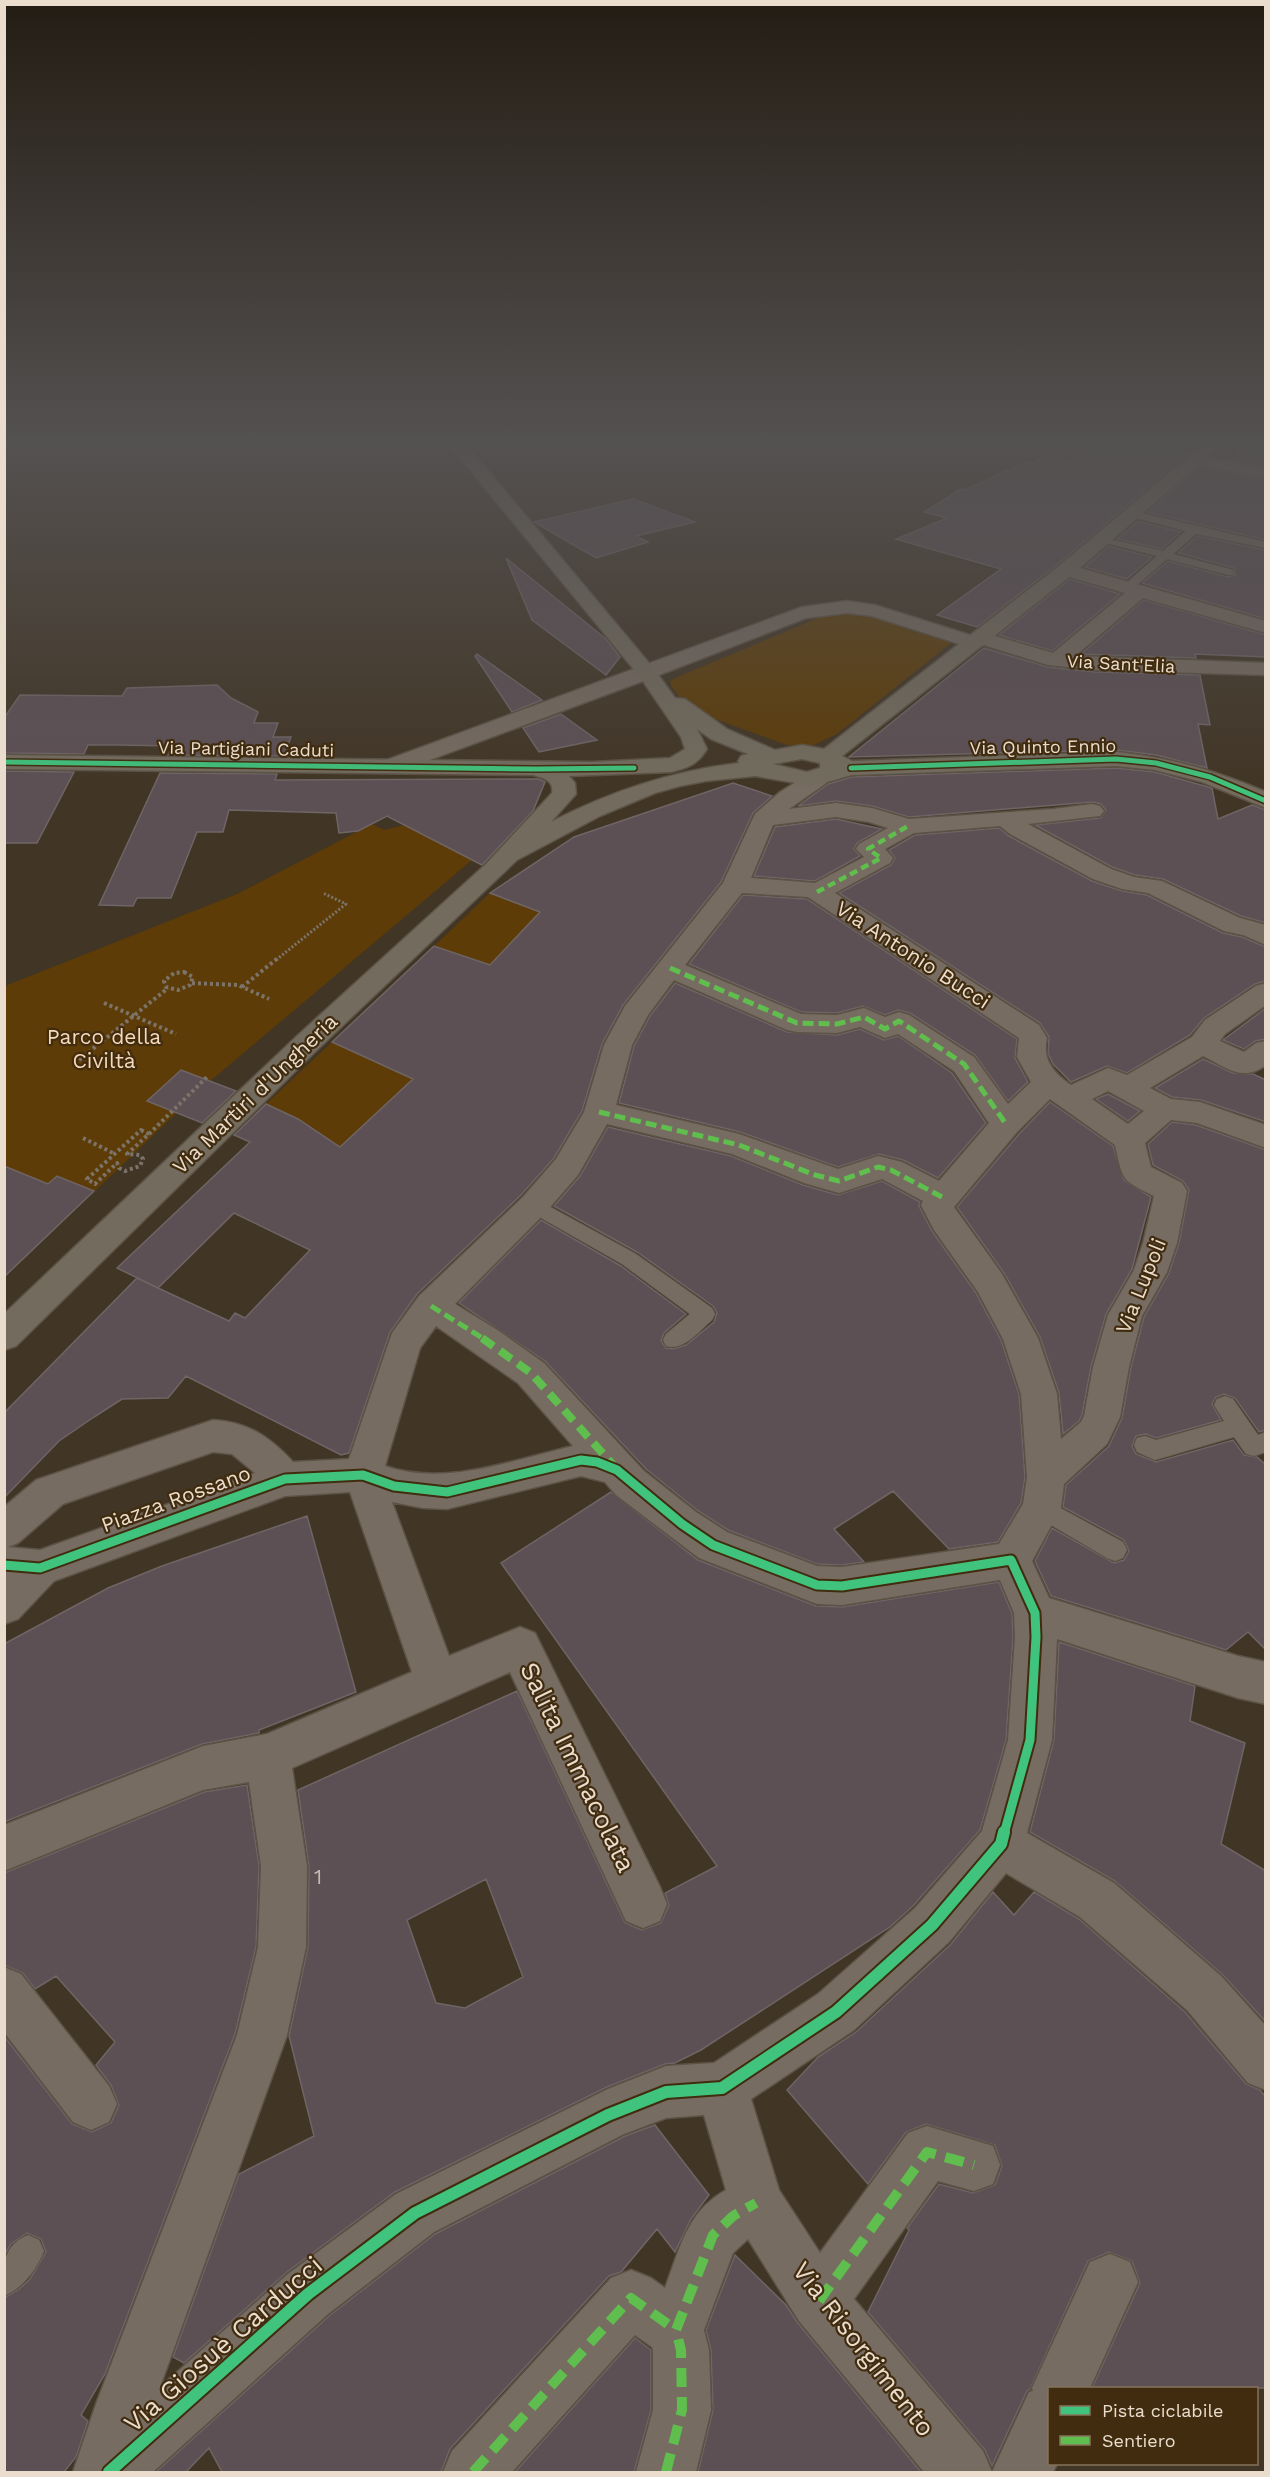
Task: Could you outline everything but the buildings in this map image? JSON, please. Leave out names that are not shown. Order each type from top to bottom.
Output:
[{"type":"street","points":[[552,559],[651,679],[692,737],[696,749],[692,756],[683,762],[655,767]]},
{"type":"street","points":[[4,1848],[203,1768],[268,1756],[436,1682],[363,1474],[404,1343],[431,1306],[534,1205],[567,1167],[599,1112],[618,1045],[635,1012],[735,885],[764,819],[788,796],[833,766],[978,641],[1080,559]]},
{"type":"street","points":[[1066,570],[1266,627]]},
{"type":"street","points":[[1058,660],[1133,589]]},
{"type":"street","name":"Via Sant'Elia","points":[[392,766],[651,679],[782,619],[828,608],[847,607],[875,611],[1048,659],[1095,664],[1266,669]]},
{"type":"street","points":[[651,679],[687,712],[719,734],[771,756]]},
{"type":"street","points":[[655,767],[717,767],[802,752],[818,754],[833,766]]},
{"type":"street","name":"Via Quinto Ennio","points":[[833,766],[1116,759],[1156,763],[1210,777],[1266,801]]},
{"type":"street","name":"Via Partigiani Caduti","points":[[4,762],[536,769],[655,767]]},
{"type":"street","name":"Via Martiri d'Ungheria","points":[[508,855],[628,794],[686,776],[742,770],[773,771],[797,778],[833,766]]},
{"type":"street","points":[[536,769],[549,772],[580,798],[592,801],[628,794]]},
{"type":"street","points":[[564,785],[567,777],[593,769]]},
{"type":"street","name":"Via Martiri d'Ungheria","points":[[4,1336],[307,1043],[508,855],[564,794],[564,785]]},
{"type":"street","points":[[764,819],[836,810],[872,815],[908,826],[1092,811]]},
{"type":"street","points":[[1005,818],[1019,829],[1102,874],[1131,884],[1153,886],[1233,925],[1251,928],[1266,937]]},
{"type":"street","points":[[818,892],[881,858],[868,849],[908,826]]},
{"type":"street","name":"Via Antonio Bucci","points":[[735,885],[808,889],[818,892],[1029,1032],[1033,1038],[1030,1046],[1032,1059],[1038,1071],[1059,1091]]},
{"type":"street","points":[[670,968],[797,1023],[837,1024],[864,1017],[885,1029],[899,1021],[964,1065],[1006,1124]]},
{"type":"street","points":[[1128,1088],[1202,1044],[1215,1027],[1266,992]]},
{"type":"street","points":[[1202,1044],[1259,1063]]},
{"type":"street","points":[[1044,1492],[1039,1394],[1020,1338],[990,1282],[946,1221],[938,1205],[942,1197],[1006,1124],[1059,1091],[1108,1077],[1165,1109],[1200,1113],[1266,1137]]},
{"type":"street","points":[[1059,1091],[1129,1140],[1165,1109]]},
{"type":"street","points":[[599,1112],[738,1145],[815,1175],[839,1181],[878,1167],[891,1170],[942,1197]]},
{"type":"street","name":"Via Lupoli","points":[[1011,1560],[1044,1492],[1106,1420],[1111,1367],[1125,1315],[1154,1262],[1160,1243],[1171,1191],[1137,1174],[1129,1140]]},
{"type":"street","points":[[431,1306],[487,1341],[531,1373],[617,1470],[643,1494],[713,1545],[817,1585],[842,1586],[1011,1560],[1035,1613],[1036,1637],[1030,1740],[1001,1844],[932,1925],[836,2012],[722,2088]]},
{"type":"street","name":"Piazza Rossano","points":[[4,1531],[50,1492],[213,1436],[232,1436],[251,1446],[285,1479]]},
{"type":"street","points":[[363,1474],[394,1486],[447,1492],[581,1460],[597,1462],[617,1470]]},
{"type":"street","name":"Piazza Rossano","points":[[22,1566],[285,1479],[363,1474]]},
{"type":"street","points":[[389,1548],[390,1525],[397,1509],[408,1499],[423,1491]]},
{"type":"street","points":[[4,1605],[22,1566]]},
{"type":"street","points":[[1035,1613],[1238,1677],[1266,1683]]},
{"type":"street","name":"Salita Immacolata","points":[[436,1682],[520,1647],[643,1904]]},
{"type":"street","points":[[103,2472],[125,2404],[262,2035],[282,1947],[285,1866],[268,1756]]},
{"type":"street","points":[[1001,1844],[1097,1900],[1204,1993],[1266,2066]]},
{"type":"street","points":[[11,2015],[91,2104]]},
{"type":"street","name":"Via Risorgimento","points":[[722,2088],[756,2203],[819,2301],[962,2472]]},
{"type":"street","name":"Via Giosuè Carducci","points":[[110,2472],[308,2294],[415,2212],[608,2115],[666,2092],[722,2088]]},
{"type":"street","points":[[819,2301],[927,2152],[974,2165]]},
{"type":"street","points":[[666,2472],[682,2410],[681,2350],[676,2331],[713,2235],[733,2216],[756,2203]]},
{"type":"street","points":[[1061,2387],[1110,2282]]},
{"type":"street","points":[[473,2472],[631,2298],[676,2331]]},
{"type":"street","points":[[1022,2472],[1048,2417]]},
{"type":"lane","points":[[1133,589],[1163,559]]},
{"type":"lane","points":[[1179,559],[1229,572]]},
{"type":"lane","points":[[534,1205],[628,1259],[705,1314],[673,1340]]},
{"type":"lane","points":[[1225,1405],[1254,1448],[1266,1440]]},
{"type":"lane","points":[[1144,1445],[1155,1450],[1239,1426]]},
{"type":"lane","points":[[1044,1492],[1115,1550]]},
{"type":"lane","points":[[4,2280],[28,2252]]},
{"type":"path","points":[[242,987],[346,904],[323,893]]},
{"type":"path","points":[[168,988],[164,981],[174,974],[188,973],[193,977],[192,982]]},
{"type":"path","points":[[79,1060],[168,988],[182,989],[192,982],[242,987],[269,999]]},
{"type":"path","points":[[104,1003],[176,1034]]},
{"type":"path","points":[[149,1134],[141,1130],[87,1179],[95,1184],[117,1163],[119,1168],[125,1171],[137,1168],[143,1162],[142,1156],[136,1153],[127,1154],[149,1134],[208,1076]]},
{"type":"path","points":[[83,1138],[115,1154]]},
{"type":"green space","points":[[841,613],[865,614],[951,643],[837,734],[814,745],[787,745],[690,710],[671,686],[670,681],[675,678],[818,618]]},
{"type":"green space","name":"Parco della Civiltà","points":[[372,824],[384,830],[405,825],[472,860],[208,1083],[5,1277],[5,986],[237,894]]},
{"type":"green space","points":[[490,893],[589,930],[490,965],[434,946]]},
{"type":"green space","points":[[332,1042],[413,1079],[340,1147],[298,1119],[266,1104]]},
{"type":"marked path","points":[[817,892],[881,858],[868,849],[908,826]]},
{"type":"marked path","points":[[670,968],[797,1023],[837,1024],[864,1017],[885,1029],[899,1021],[964,1064],[1006,1124]]},
{"type":"marked path","points":[[599,1112],[739,1145],[815,1175],[839,1181],[878,1167],[891,1170],[942,1197]]},
{"type":"marked path","points":[[431,1306],[487,1341],[531,1373],[613,1465]]},
{"type":"marked path","points":[[819,2301],[927,2152],[974,2165]]},
{"type":"marked path","points":[[666,2472],[682,2410],[681,2350],[676,2330],[713,2235],[733,2216],[756,2203]]},
{"type":"marked path","points":[[473,2472],[631,2298],[676,2330]]},
{"type":"cycle path","points":[[851,768],[1116,759],[1156,763],[1210,777],[1266,801]]},
{"type":"cycle path","points":[[4,762],[536,769],[634,768]]},
{"type":"cycle path","points":[[4,1565],[40,1568],[285,1479],[363,1475],[394,1486],[447,1492],[581,1460],[597,1462],[617,1470],[682,1524],[713,1545],[817,1585],[842,1586],[1011,1560],[1035,1613],[1036,1637],[1030,1740],[1001,1844],[932,1925],[836,2012],[722,2088],[666,2092],[608,2115],[415,2213],[308,2294],[109,2472]]}]
